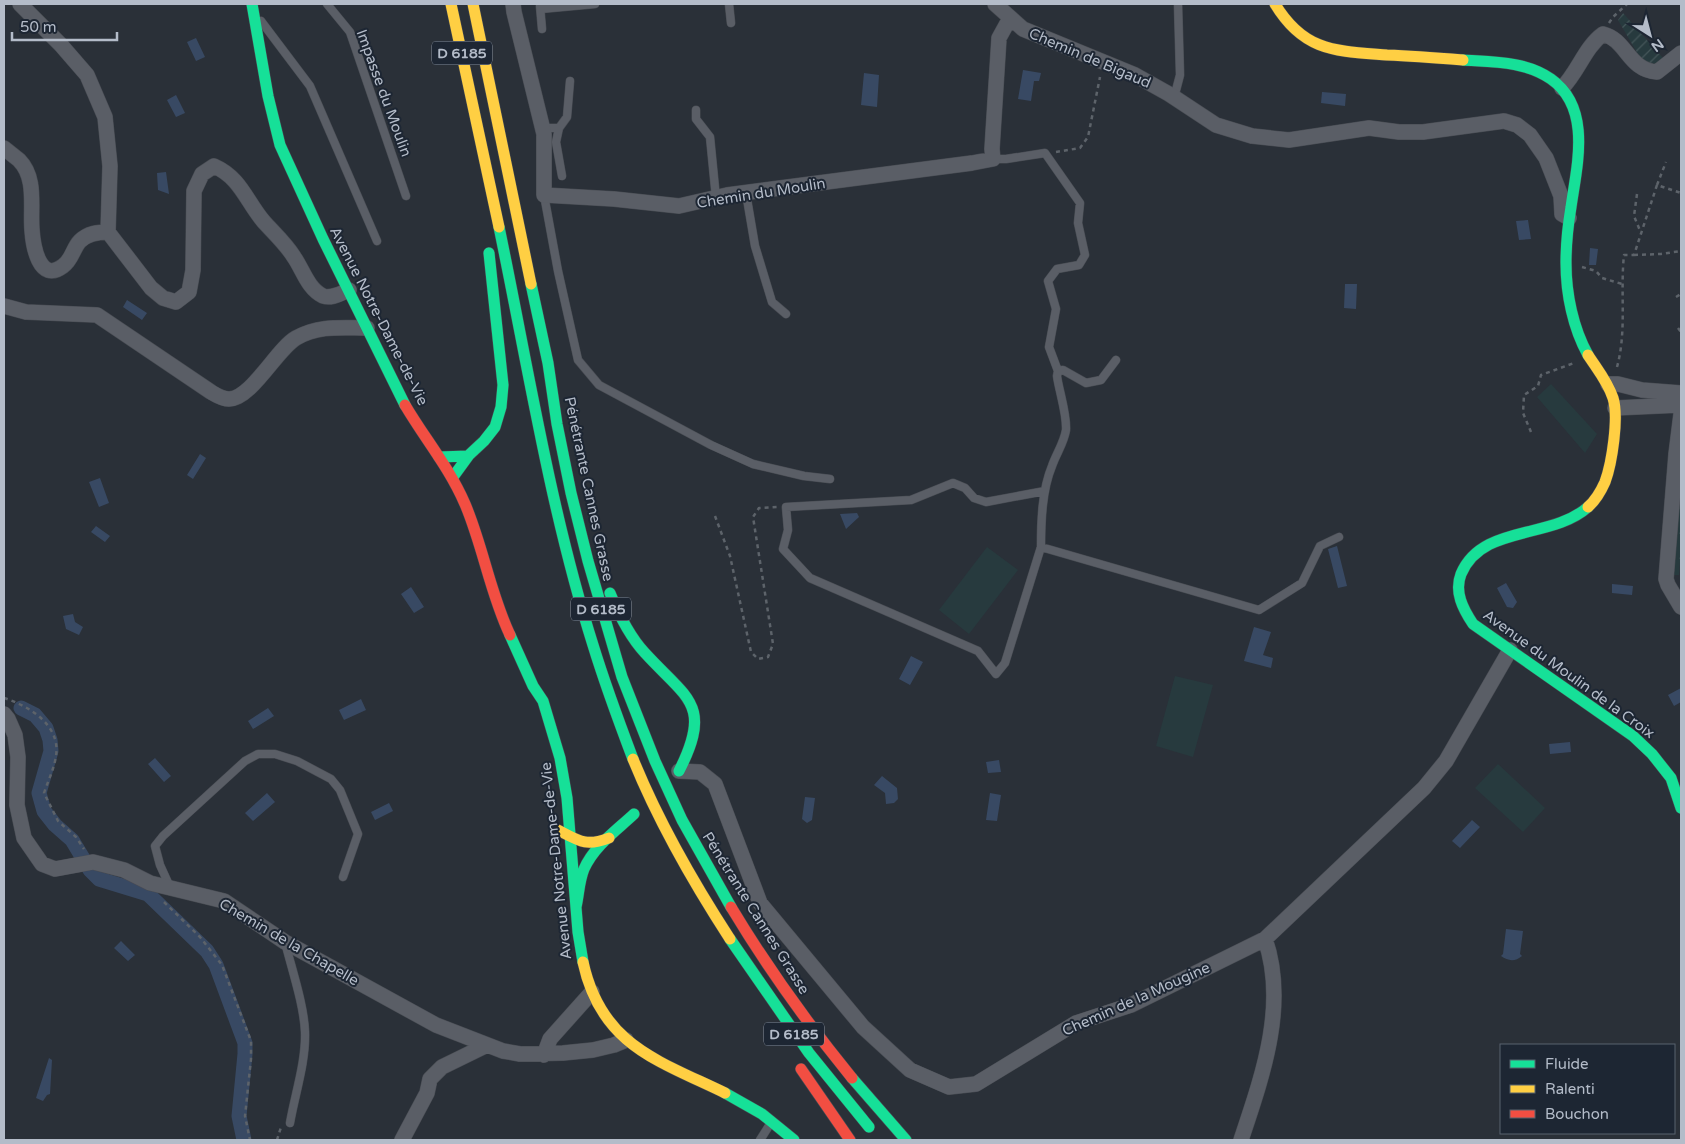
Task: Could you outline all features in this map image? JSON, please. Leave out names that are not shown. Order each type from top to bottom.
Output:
[{"type":"main road","name":"D 6185","points":[[451,4],[494,202],[559,525],[582,612],[617,718],[660,818],[717,921],[812,1058],[876,1134]]},
{"type":"main road","name":"Pénétrante Cannes Grasse","points":[[473,4],[549,365],[559,432],[574,506],[589,566],[629,698],[670,796],[686,829],[727,901],[774,974],[841,1064],[876,1108],[906,1140]]},
{"type":"main road","points":[[1275,4],[1291,27],[1303,37],[1321,46],[1338,51],[1514,64],[1536,70],[1562,88],[1570,99],[1574,111],[1580,146],[1569,218],[1566,262],[1567,287],[1580,337],[1590,357],[1605,378],[1615,408]]},
{"type":"main road","name":"Avenue Notre-Dame-de-Vie","points":[[252,7],[268,96],[280,145],[406,407],[453,477],[466,506],[500,614],[533,686],[539,691],[555,735],[561,761],[571,836],[576,908],[583,967],[588,996],[596,1022]]},
{"type":"main road","points":[[473,103],[485,220]]},
{"type":"main road","points":[[453,477],[468,456],[487,438],[495,426],[503,401],[488,239]]},
{"type":"main road","points":[[549,365],[586,507]]},
{"type":"main road","name":"Avenue du Moulin de la Croix","points":[[1615,408],[1606,482],[1595,500],[1586,509],[1569,520],[1509,536],[1480,549],[1467,562],[1460,576],[1457,590],[1464,612],[1473,624],[1633,736],[1676,776],[1681,808]]},
{"type":"main road","points":[[439,456],[468,456]]},
{"type":"main road","points":[[607,583],[618,615],[630,634],[684,694],[692,707],[695,721],[694,735],[689,753],[679,771]]},
{"type":"main road","name":"Avenue Notre-Dame-de-Vie","points":[[533,686],[532,694],[550,738],[555,763],[558,830],[566,915],[574,970]]},
{"type":"main road","points":[[576,908],[580,878],[586,864],[608,838],[634,814]]},
{"type":"main road","points":[[558,830],[582,842],[594,844],[608,838]]},
{"type":"main road","points":[[717,921],[756,997]]},
{"type":"main road","name":"Avenue Notre-Dame-de-Vie","points":[[578,984],[614,1029],[618,1044],[637,1050],[734,1098],[769,1126],[779,1140]]},
{"type":"main road","points":[[793,1056],[850,1140]]},
{"type":"main road","name":"Avenue Notre-Dame-de-Vie","points":[[706,1097],[769,1126],[794,1140]]},
{"type":"street","points":[[20,4],[61,45],[87,75],[105,117],[110,166],[108,232],[151,288],[163,298],[176,302],[189,292],[192,270],[194,191],[202,174],[214,166],[226,171],[238,184],[262,220],[293,255],[310,285],[318,293],[326,297],[349,290]]},
{"type":"street","points":[[513,4],[544,134],[544,194]]},
{"type":"street","points":[[993,159],[999,38],[1004,9]]},
{"type":"street","name":"Chemin de Bigaud","points":[[1004,9],[1023,30],[1135,75],[1216,125],[1252,136],[1289,140],[1331,132],[1368,128],[1399,132],[1423,132],[1504,121],[1518,124],[1530,135],[1546,158],[1561,196],[1562,214],[1569,218]]},
{"type":"street","points":[[1562,88],[1569,81],[1596,39],[1603,34],[1611,36],[1646,71],[1657,72],[1681,53]]},
{"type":"street","points":[[4,148],[27,171],[31,187],[33,244],[39,263],[47,269],[54,270],[63,267],[80,241],[95,232],[108,232]]},
{"type":"street","name":"Chemin du Moulin","points":[[544,194],[679,206],[746,193],[993,159]]},
{"type":"street","points":[[4,306],[26,312],[96,315],[211,392],[220,397],[230,399],[246,391],[294,338],[321,328],[367,328]]},
{"type":"street","points":[[1605,378],[1618,384],[1642,390],[1681,393]]},
{"type":"street","points":[[1615,408],[1681,405]]},
{"type":"street","points":[[1681,414],[1666,579],[1681,607]]},
{"type":"street","name":"Chemin de la Mougine","points":[[679,771],[700,772],[715,784],[760,903],[863,1027],[910,1070],[949,1087],[976,1084],[1076,1023],[1131,1005],[1265,939],[1424,788],[1446,762],[1510,650]]},
{"type":"street","name":"Chemin de la Chapelle","points":[[4,714],[15,734],[18,757],[17,805],[24,838],[42,864],[55,869],[89,863],[124,870],[165,892],[224,901],[285,942],[436,1025],[483,1044],[520,1054],[593,1050],[618,1044]]},
{"type":"street","points":[[1241,1140],[1265,1068],[1274,1000],[1271,955],[1265,939]]},
{"type":"street","points":[[544,1054],[550,1039],[588,996]]},
{"type":"street","points":[[402,1140],[427,1093],[430,1079],[442,1067],[483,1044]]},
{"type":"lane","name":"Impasse du Moulin","points":[[327,4],[350,32],[406,196]]},
{"type":"lane","points":[[542,29],[540,6],[595,4]]},
{"type":"lane","points":[[728,4],[731,23]]},
{"type":"lane","points":[[1174,98],[1180,75],[1178,4]]},
{"type":"lane","points":[[252,7],[310,86],[377,241]]},
{"type":"lane","points":[[562,176],[556,142],[558,128],[567,118],[570,81]]},
{"type":"lane","points":[[696,110],[696,119],[710,138],[716,198]]},
{"type":"lane","points":[[542,128],[558,128]]},
{"type":"lane","points":[[1045,153],[1080,203],[1078,223],[1085,255],[1079,265],[1057,268],[1048,281],[1056,309],[1049,347],[1058,371],[1056,376],[1066,426],[1065,437],[1051,467],[1046,491],[1041,547],[1005,663],[996,674],[978,651],[810,578],[783,549],[788,530],[786,507],[911,500],[953,483],[966,488],[974,498],[986,502],[1046,491]]},
{"type":"lane","name":"Chemin du Moulin","points":[[993,159],[1045,153]]},
{"type":"lane","points":[[746,193],[755,246],[772,302],[786,314]]},
{"type":"lane","points":[[544,194],[578,360],[599,385],[711,446],[753,464],[804,476],[830,479]]},
{"type":"lane","points":[[1058,371],[1063,370],[1086,383],[1101,380],[1116,360]]},
{"type":"lane","points":[[1041,547],[1259,610],[1302,583],[1320,546],[1339,537]]},
{"type":"lane","points":[[165,892],[155,846],[163,836],[245,761],[258,754],[275,754],[297,761],[331,779],[340,790],[358,834],[343,877]]},
{"type":"lane","points":[[285,942],[302,1010],[305,1032],[303,1056],[290,1123]]},
{"type":"lane","points":[[760,1140],[769,1126]]},
{"type":"path","points":[[1603,34],[1613,17],[1627,4]]},
{"type":"path","points":[[1045,153],[1080,148],[1088,137],[1103,61]]},
{"type":"path","points":[[1634,255],[1666,162]]},
{"type":"path","points":[[1657,185],[1681,193]]},
{"type":"path","points":[[1637,194],[1634,216],[1641,232]]},
{"type":"path","points":[[1605,378],[1617,367],[1623,331],[1622,284],[1624,255],[1661,254],[1681,251]]},
{"type":"path","points":[[1566,262],[1596,271],[1602,278],[1622,284]]},
{"type":"path","points":[[1676,297],[1681,294]]},
{"type":"path","points":[[1678,328],[1681,332]]},
{"type":"path","points":[[1531,432],[1524,413],[1524,395],[1538,386],[1541,375],[1580,361]]},
{"type":"path","points":[[715,516],[730,556],[751,652],[758,659],[768,656],[773,644],[753,517],[759,508],[786,507]]},
{"type":"path","points":[[4,698],[23,705],[38,714],[48,726],[55,741],[56,755],[44,793],[58,821],[76,837],[89,863]]},
{"type":"path","points":[[165,892],[222,965],[251,1041],[251,1059],[244,1116],[250,1140]]},
{"type":"green space","points":[[1623,13],[1663,58],[1655,65],[1648,66],[1639,56],[1618,20]]},
{"type":"green space","points":[[1551,384],[1597,434],[1585,453],[1537,397]]},
{"type":"green space","points":[[1676,506],[1681,506],[1681,561],[1679,575],[1671,575]]},
{"type":"green space","points":[[987,547],[1018,570],[969,634],[939,610]]},
{"type":"green space","points":[[1175,676],[1213,685],[1193,757],[1156,746]]},
{"type":"green space","points":[[1498,764],[1545,808],[1523,832],[1475,788]]},
{"type":"water","points":[[196,38],[205,57],[196,61],[187,42]]},
{"type":"water","points":[[1023,70],[1041,73],[1039,81],[1034,81],[1031,101],[1018,99]]},
{"type":"water","points":[[864,73],[879,75],[877,107],[861,105]]},
{"type":"water","points":[[1322,92],[1346,94],[1345,106],[1321,103]]},
{"type":"water","points":[[176,95],[185,113],[176,117],[167,100]]},
{"type":"water","points":[[166,172],[169,194],[158,190],[157,173]]},
{"type":"water","points":[[1528,220],[1531,239],[1519,240],[1516,221]]},
{"type":"water","points":[[1590,248],[1598,249],[1596,265],[1589,265]]},
{"type":"water","points":[[1345,284],[1357,284],[1356,309],[1344,308]]},
{"type":"water","points":[[127,300],[147,313],[142,320],[123,307]]},
{"type":"water","points":[[200,454],[206,458],[193,479],[187,475]]},
{"type":"water","points":[[100,478],[109,503],[99,507],[89,482]]},
{"type":"water","points":[[857,513],[859,517],[846,529],[840,514]]},
{"type":"water","points":[[96,526],[110,536],[105,542],[91,532]]},
{"type":"water","points":[[1337,546],[1347,586],[1338,588],[1328,549]]},
{"type":"water","points":[[1506,583],[1517,602],[1513,608],[1507,607],[1497,588]]},
{"type":"water","points":[[1612,584],[1633,586],[1632,595],[1612,593]]},
{"type":"water","points":[[411,587],[424,607],[414,613],[401,594]]},
{"type":"water","points":[[73,614],[75,622],[83,627],[79,635],[66,629],[63,616]]},
{"type":"water","points":[[1254,627],[1271,632],[1263,655],[1273,658],[1271,668],[1244,661]]},
{"type":"water","points":[[911,656],[923,662],[910,685],[899,679]]},
{"type":"water","points":[[1681,688],[1681,702],[1674,706],[1668,695]]},
{"type":"water","points":[[361,699],[366,710],[344,720],[339,710]]},
{"type":"water","points":[[268,708],[274,716],[253,729],[248,721]]},
{"type":"water","points":[[1570,742],[1571,752],[1550,754],[1549,744]]},
{"type":"water","points":[[155,758],[171,776],[164,782],[148,764]]},
{"type":"water","points":[[999,760],[1001,772],[988,773],[986,762]]},
{"type":"water","points":[[882,776],[897,788],[898,799],[894,803],[886,804],[885,793],[874,785]]},
{"type":"water","points":[[267,793],[275,802],[253,821],[245,813]]},
{"type":"water","points":[[990,793],[1001,795],[997,821],[986,820]]},
{"type":"water","points":[[805,797],[815,798],[812,820],[807,823],[802,819]]},
{"type":"water","points":[[389,803],[393,811],[375,820],[371,812]]},
{"type":"water","points":[[1472,820],[1480,827],[1460,848],[1452,841]]},
{"type":"water","points":[[1506,929],[1523,931],[1520,954],[1522,956],[1514,960],[1501,956],[1503,954]]},
{"type":"water","points":[[121,941],[135,955],[128,961],[114,948]]},
{"type":"water","points":[[49,1058],[52,1060],[50,1094],[43,1101],[36,1098]]},
{"type":"waterway","points":[[21,708],[35,715],[46,728],[50,740],[51,751],[39,793],[44,811],[55,825],[72,840],[90,870],[99,879],[148,894],[207,951],[216,965],[245,1043],[239,1116],[244,1140]]},
{"type":"traffic: fast","points":[[252,4],[268,96],[280,145],[323,239],[405,405]]},
{"type":"traffic: fast","points":[[1463,60],[1497,62],[1520,66],[1541,73],[1564,91],[1572,105],[1577,121],[1579,138],[1567,235],[1566,275],[1574,322],[1588,355]]},
{"type":"traffic: fast","points":[[499,227],[564,542],[598,660],[633,759]]},
{"type":"traffic: fast","points":[[453,477],[469,455],[495,427],[501,407],[503,385],[489,253]]},
{"type":"traffic: fast","points":[[531,284],[548,363],[557,424],[571,493],[588,561],[622,677],[655,761],[682,820],[731,907]]},
{"type":"traffic: fast","points":[[439,457],[468,456]]},
{"type":"traffic: fast","points":[[1588,507],[1573,517],[1555,524],[1518,534],[1484,547],[1471,558],[1461,574],[1459,594],[1473,624],[1633,736],[1652,754],[1671,778],[1681,808]]},
{"type":"traffic: fast","points":[[610,593],[634,640],[673,681],[690,704],[694,716],[694,731],[689,749],[679,771]]},
{"type":"traffic: fast","points":[[510,635],[533,686],[543,701],[560,758],[567,798],[578,932],[583,962]]},
{"type":"traffic: fast","points":[[576,907],[581,878],[588,861],[606,839],[634,814]]},
{"type":"traffic: fast","points":[[730,939],[809,1053],[869,1127]]},
{"type":"traffic: fast","points":[[852,1078],[906,1140]]},
{"type":"traffic: fast","points":[[725,1093],[762,1114],[794,1140]]},
{"type":"traffic: slow","points":[[451,4],[499,227]]},
{"type":"traffic: slow","points":[[473,4],[531,284]]},
{"type":"traffic: slow","points":[[1275,4],[1286,20],[1298,32],[1323,46],[1352,52],[1463,60]]},
{"type":"traffic: slow","points":[[1588,355],[1611,392],[1615,406],[1615,416],[1614,440],[1608,474],[1600,492],[1588,507]]},
{"type":"traffic: slow","points":[[633,759],[677,852],[730,939]]},
{"type":"traffic: slow","points":[[558,830],[588,842],[609,838]]},
{"type":"traffic: slow","points":[[583,962],[591,990],[603,1013],[618,1031],[635,1046],[655,1059],[725,1093]]},
{"type":"traffic: jam","points":[[405,405],[444,465],[465,504],[477,536],[497,603],[510,635]]},
{"type":"traffic: jam","points":[[731,907],[789,995],[852,1078]]},
{"type":"traffic: jam","points":[[801,1069],[850,1140]]}]
